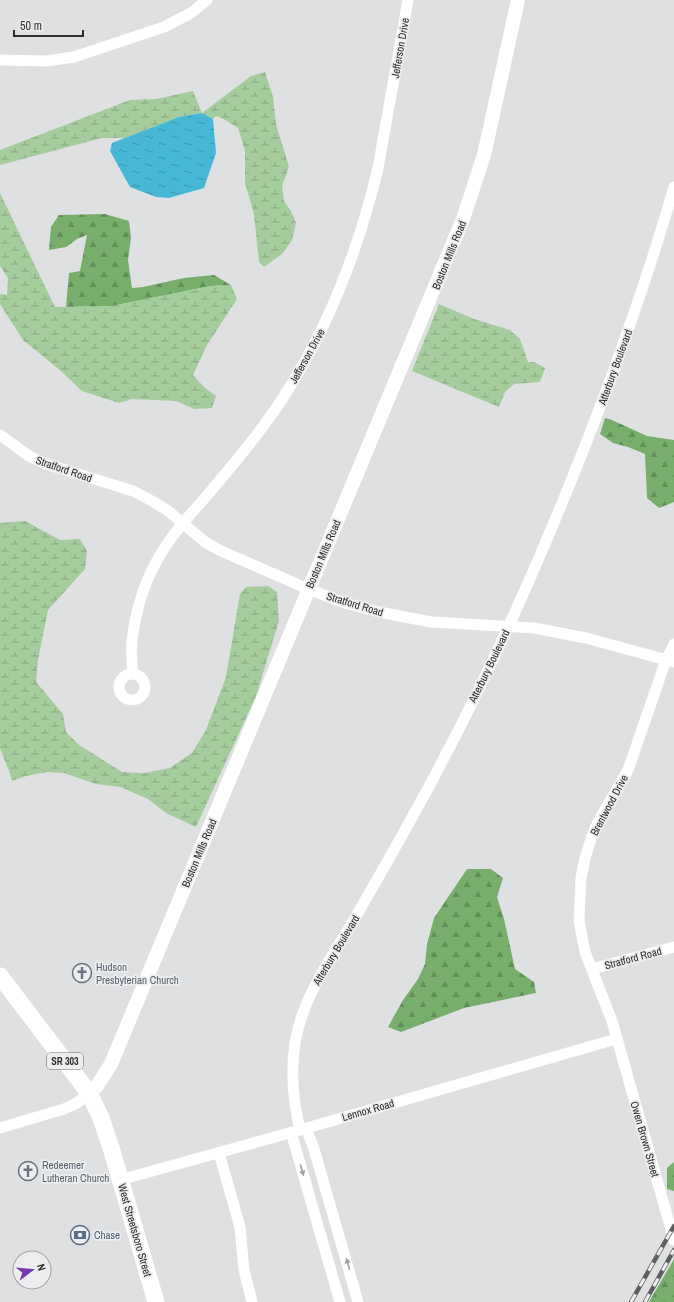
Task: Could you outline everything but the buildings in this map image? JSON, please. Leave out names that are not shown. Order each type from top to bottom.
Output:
[{"type":"main road","name":"West Streetsboro Street","points":[[0,976],[89,1092],[101,1118],[156,1302]]},
{"type":"street","points":[[0,60],[47,61],[74,57],[164,26],[191,12],[207,0]]},
{"type":"street","name":"Jefferson Drive","points":[[133,674],[132,642],[142,595],[154,566],[170,540],[237,460],[272,413],[296,377],[314,345],[338,296],[358,241],[372,196],[408,0]]},
{"type":"street","name":"Boston Mills Road","points":[[89,1092],[97,1086],[111,1064],[466,213],[484,155],[518,0]]},
{"type":"street","name":"Atterbury Boulevard","points":[[340,1302],[299,1130],[294,1098],[292,1074],[298,1031],[302,1015],[311,991],[398,844],[463,721],[535,570],[586,446],[632,319],[663,226],[674,187]]},
{"type":"street","name":"Stratford Road","points":[[0,435],[29,456],[46,464],[133,491],[167,510],[205,542],[219,550],[308,589],[359,606],[410,619],[431,622],[534,628],[586,638],[670,661]]},
{"type":"street","name":"Brentwood Drive","points":[[616,1039],[607,1006],[585,952],[579,920],[581,878],[585,858],[598,822],[628,770],[670,661],[674,644]]},
{"type":"street","name":"Stratford Road","points":[[592,969],[674,946]]},
{"type":"street","name":"Lennox Road","points":[[120,1180],[616,1039]]},
{"type":"street","name":"Owen Brown Street","points":[[616,1039],[674,1240]]},
{"type":"street","points":[[0,1128],[64,1110],[77,1103],[89,1092]]},
{"type":"street","name":"Atterbury Boulevard","points":[[299,1130],[311,1137],[358,1302]]},
{"type":"street","points":[[219,1153],[240,1227],[244,1270],[252,1302]]},
{"type":"green space","points":[[265,72],[273,97],[276,124],[289,167],[282,186],[284,201],[291,211],[296,223],[292,240],[282,254],[264,267],[259,262],[254,214],[245,183],[245,151],[238,128],[222,118],[216,116],[213,119],[202,113],[251,76]]},
{"type":"green space","points":[[193,91],[202,113],[179,117],[125,138],[102,138],[0,165],[0,150],[130,100],[156,99]]},
{"type":"green space","points":[[0,193],[55,307],[112,306],[211,286],[231,285],[237,299],[207,345],[193,375],[205,388],[216,396],[212,408],[194,409],[176,401],[132,399],[119,403],[82,391],[61,371],[23,340],[0,304],[0,294],[7,295],[8,278],[0,266]]},
{"type":"green space","points":[[105,214],[129,221],[131,238],[128,260],[132,288],[184,278],[214,275],[231,285],[211,286],[112,306],[66,307],[69,273],[80,271],[87,235],[77,239],[66,247],[49,250],[51,227],[59,215]]},
{"type":"green space","points":[[439,304],[474,319],[510,330],[520,339],[528,362],[534,362],[545,368],[540,382],[514,384],[505,392],[499,407],[412,371]]},
{"type":"green space","points":[[605,418],[647,436],[674,440],[674,502],[659,508],[647,498],[645,454],[613,443],[600,434]]},
{"type":"green space","points":[[25,521],[60,540],[80,539],[87,551],[85,569],[48,610],[38,660],[36,682],[63,714],[66,732],[79,745],[122,772],[144,773],[170,768],[192,753],[206,730],[226,677],[240,594],[246,587],[268,586],[277,592],[279,621],[256,696],[196,827],[166,813],[148,799],[121,787],[96,784],[64,773],[47,772],[26,776],[12,781],[0,748],[0,523]]},
{"type":"green space","points":[[467,869],[491,869],[503,878],[497,897],[504,919],[515,969],[534,982],[536,993],[464,1008],[401,1032],[388,1027],[403,1000],[418,979],[425,964],[427,944],[434,918]]},
{"type":"green space","points":[[674,1162],[674,1191],[667,1189],[667,1168]]},
{"type":"green space","points":[[674,1259],[674,1302],[649,1302]]},
{"type":"water","points":[[202,113],[213,119],[216,153],[204,188],[169,198],[156,197],[130,187],[110,151],[112,143],[179,117]]},
{"type":"railway","points":[[631,1302],[674,1226]]},
{"type":"railway","points":[[645,1302],[674,1250]]},
{"type":"place","name":"Hudson Presbyterian Church","points":[[82,973]]},
{"type":"place","name":"Redeemer Lutheran Church","points":[[28,1171]]},
{"type":"place","name":"Chase","points":[[80,1235]]}]
